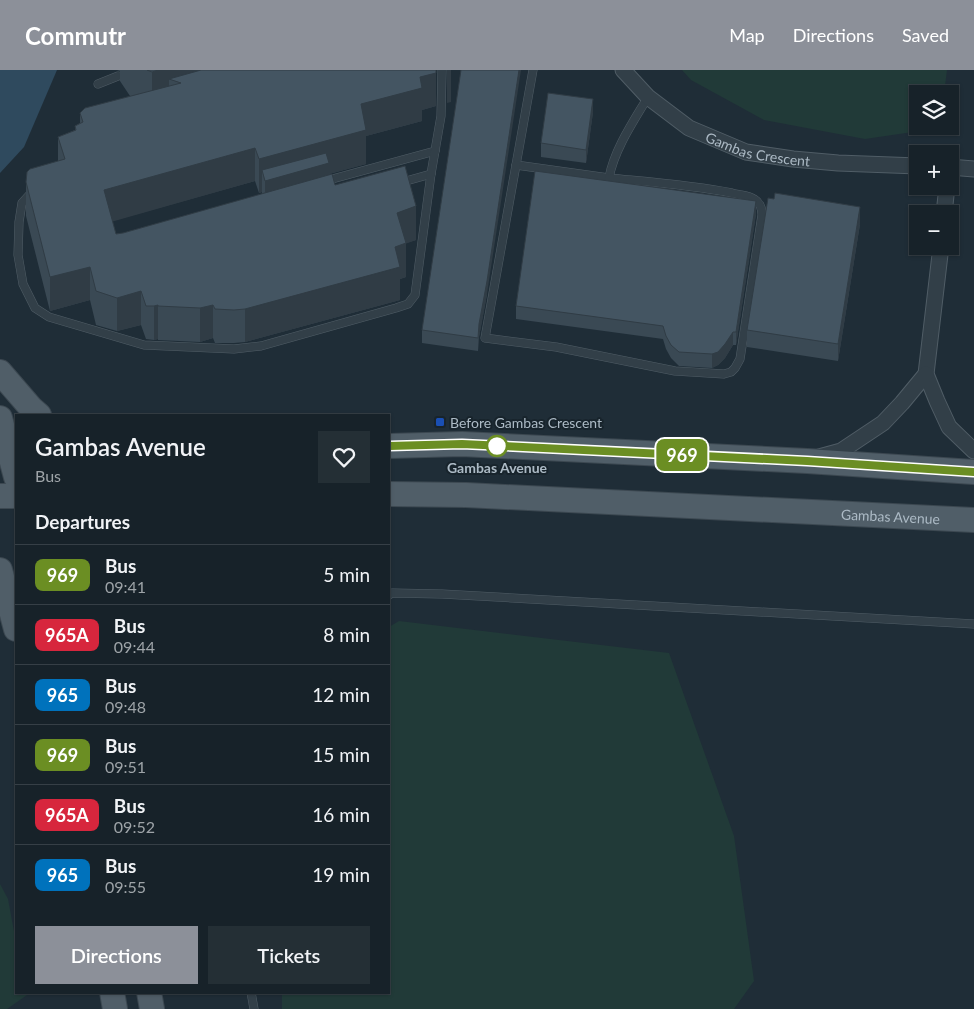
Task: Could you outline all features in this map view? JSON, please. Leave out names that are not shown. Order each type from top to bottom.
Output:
[{"type":"main road","points":[[0,372],[38,414]]},
{"type":"main road","points":[[0,418],[15,474]]},
{"type":"main road","points":[[390,446],[462,444],[807,461],[974,472]]},
{"type":"main road","name":"Gambas Avenue","points":[[390,494],[476,495],[974,520]]},
{"type":"main road","points":[[0,496],[15,496]]},
{"type":"main road","points":[[0,571],[15,625]]},
{"type":"main road","points":[[112,994],[115,1009]]},
{"type":"main road","points":[[149,994],[152,1009]]},
{"type":"street","name":"Gambas Crescent","points":[[623,70],[648,97],[688,128],[746,152],[838,163],[909,166]]},
{"type":"street","points":[[959,168],[974,169]]},
{"type":"street","points":[[940,255],[926,374],[936,401],[949,427],[974,451]]},
{"type":"street","points":[[807,461],[841,450],[883,423],[926,374]]},
{"type":"lane","points":[[40,183],[22,202],[18,255],[23,284],[35,308],[49,317],[144,345],[234,349],[261,346],[408,304],[414,295],[436,151],[442,70]]},
{"type":"lane","points":[[516,165],[723,191],[753,198],[758,202],[762,208],[762,215],[740,359],[735,368],[731,372],[724,374],[675,371],[556,347],[485,338],[533,70]]},
{"type":"lane","points":[[98,84],[118,76]]},
{"type":"lane","points":[[609,178],[612,165],[633,122],[648,97]]},
{"type":"lane","points":[[322,182],[436,151]]},
{"type":"lane","points":[[394,185],[431,174]]},
{"type":"lane","points":[[390,595],[442,594],[974,624]]},
{"type":"lane","points":[[252,994],[254,1009]]},
{"type":"green space","points":[[682,70],[947,70],[945,85],[909,85],[909,133],[865,139],[764,120],[691,80]]},
{"type":"green space","points":[[399,621],[669,653],[734,836],[754,981],[734,1009],[282,1009],[282,994],[390,994],[390,626]]},
{"type":"green space","points":[[0,884],[8,899],[15,937],[15,994],[27,995],[7,1009],[0,1009]]},
{"type":"water","points":[[0,70],[57,70],[24,147],[0,173]]},
{"type":"building","points":[[201,70],[436,70],[436,73],[420,77],[422,88],[361,104],[366,130],[259,159],[255,148],[104,190],[116,234],[332,174],[335,185],[405,166],[416,206],[397,213],[406,243],[395,247],[400,267],[245,309],[234,310],[215,309],[213,305],[200,308],[146,306],[141,291],[117,298],[96,291],[90,267],[50,277],[26,182],[27,172],[30,169],[65,159],[58,137],[76,130],[75,126],[83,122],[80,113],[85,108],[181,83],[169,79]]},
{"type":"building","points":[[461,70],[519,70],[478,338],[422,330]]},
{"type":"building","points":[[548,93],[593,99],[586,150],[541,143]]},
{"type":"building","points":[[326,153],[329,163],[265,181],[262,170]]},
{"type":"building","points":[[535,171],[756,201],[736,332],[733,332],[718,352],[712,354],[679,352],[671,345],[663,326],[516,306]]},
{"type":"building","points":[[775,193],[860,207],[838,344],[747,330],[768,198],[774,199]]},
{"type":"bus line","name":"969","points":[[390,446],[462,444],[807,461],[974,472]]},
{"type":"place","name":"Before Gambas Crescent","points":[[440,422]]},
{"type":"place","name":"Gambas Avenue","points":[[497,446]]}]
